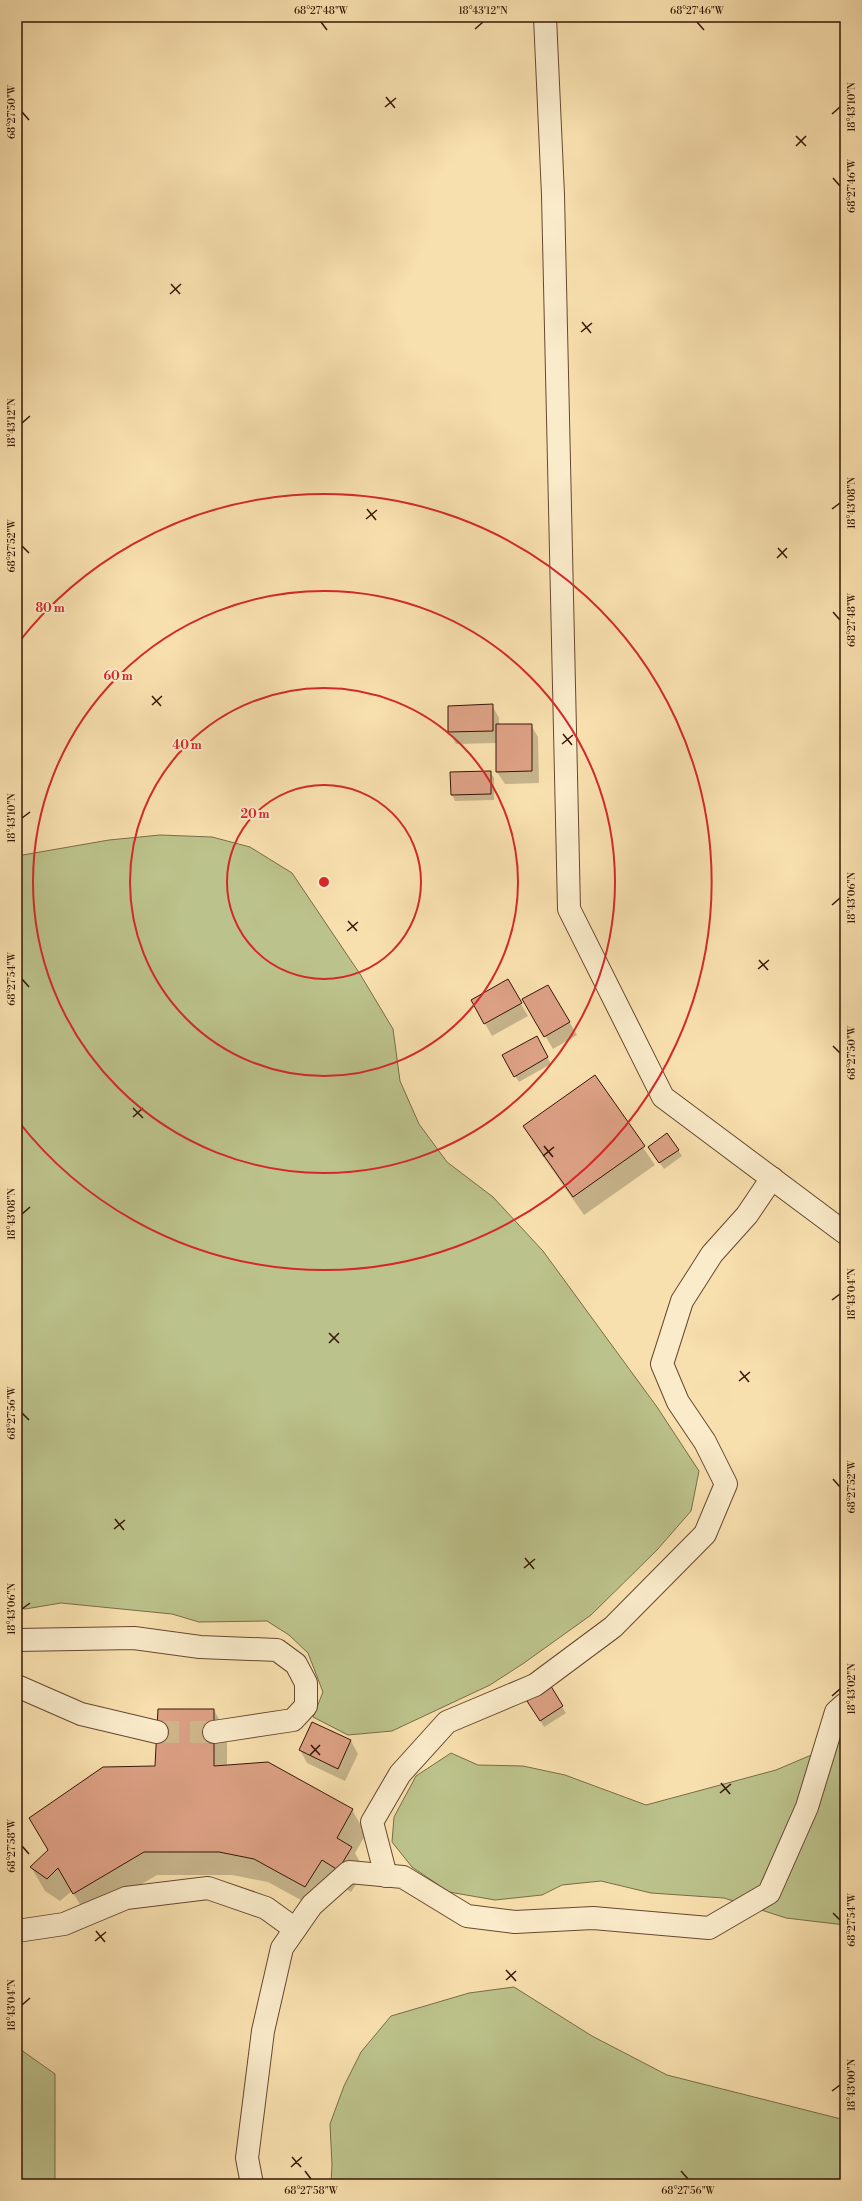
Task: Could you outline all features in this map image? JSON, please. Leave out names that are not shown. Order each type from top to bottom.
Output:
[{"type":"street","points":[[545,17],[553,195],[568,909],[663,1098],[845,1234]]},
{"type":"street","points":[[386,1876],[372,1822],[400,1774],[447,1722],[535,1685],[613,1627],[705,1534],[726,1484],[705,1442],[678,1402],[662,1364],[682,1301],[712,1254],[748,1215],[772,1178]]},
{"type":"street","points":[[17,1640],[134,1638],[200,1647],[277,1650],[296,1664],[306,1683],[306,1706],[293,1720],[214,1732]]},
{"type":"street","points":[[17,1686],[80,1714],[157,1732]]},
{"type":"street","points":[[252,2184],[247,2158],[263,2031],[282,1948],[312,1905],[349,1872],[403,1877],[467,1916],[515,1922],[593,1918],[709,1928],[769,1893],[806,1807],[836,1712],[845,1704]]},
{"type":"street","points":[[17,1931],[64,1924],[126,1898],[208,1888],[266,1908],[295,1929]]},
{"type":"green space","points":[[160,835],[212,837],[250,847],[292,873],[360,974],[393,1029],[400,1081],[419,1124],[447,1162],[493,1197],[543,1251],[657,1407],[699,1471],[691,1511],[657,1550],[591,1615],[524,1663],[490,1685],[392,1731],[348,1735],[313,1717],[323,1692],[308,1653],[289,1635],[267,1621],[199,1622],[172,1614],[61,1603],[25,1609],[17,1607],[17,856],[109,840]]},
{"type":"green space","points":[[845,1738],[845,1925],[786,1918],[724,1898],[651,1893],[601,1881],[562,1885],[542,1895],[495,1900],[449,1892],[412,1867],[392,1842],[394,1817],[416,1776],[451,1753],[478,1765],[523,1766],[565,1775],[646,1805],[776,1770],[842,1742]]},
{"type":"green space","points":[[514,1987],[592,2036],[667,2075],[845,2120],[845,2184],[331,2184],[332,2165],[330,2124],[344,2086],[361,2052],[391,2016],[469,1993]]},
{"type":"green space","points":[[17,2047],[55,2074],[55,2184],[17,2184]]},
{"type":"building","points":[[493,704],[493,731],[448,732],[448,706]]},
{"type":"building","points":[[496,724],[532,724],[532,771],[496,772]]},
{"type":"building","points":[[491,771],[491,794],[451,795],[450,772]]},
{"type":"building","points":[[508,979],[522,1003],[484,1024],[471,1000]]},
{"type":"building","points":[[548,985],[570,1022],[544,1037],[522,999]]},
{"type":"building","points":[[537,1036],[548,1057],[514,1077],[502,1055]]},
{"type":"building","points":[[595,1075],[645,1146],[573,1197],[523,1126]]},
{"type":"building","points":[[667,1133],[679,1150],[659,1163],[648,1147]]},
{"type":"building","points":[[549,1683],[563,1706],[540,1721],[525,1698]]},
{"type":"building","points":[[158,1709],[214,1709],[214,1766],[268,1762],[353,1809],[337,1838],[352,1847],[338,1870],[322,1860],[305,1887],[254,1859],[219,1852],[144,1852],[73,1894],[58,1868],[47,1879],[30,1867],[48,1850],[29,1818],[103,1767],[155,1766]]},
{"type":"building","points":[[312,1722],[351,1740],[338,1769],[299,1750]]},
{"type":"tunnel","points":[[157,1732],[214,1732]]}]
